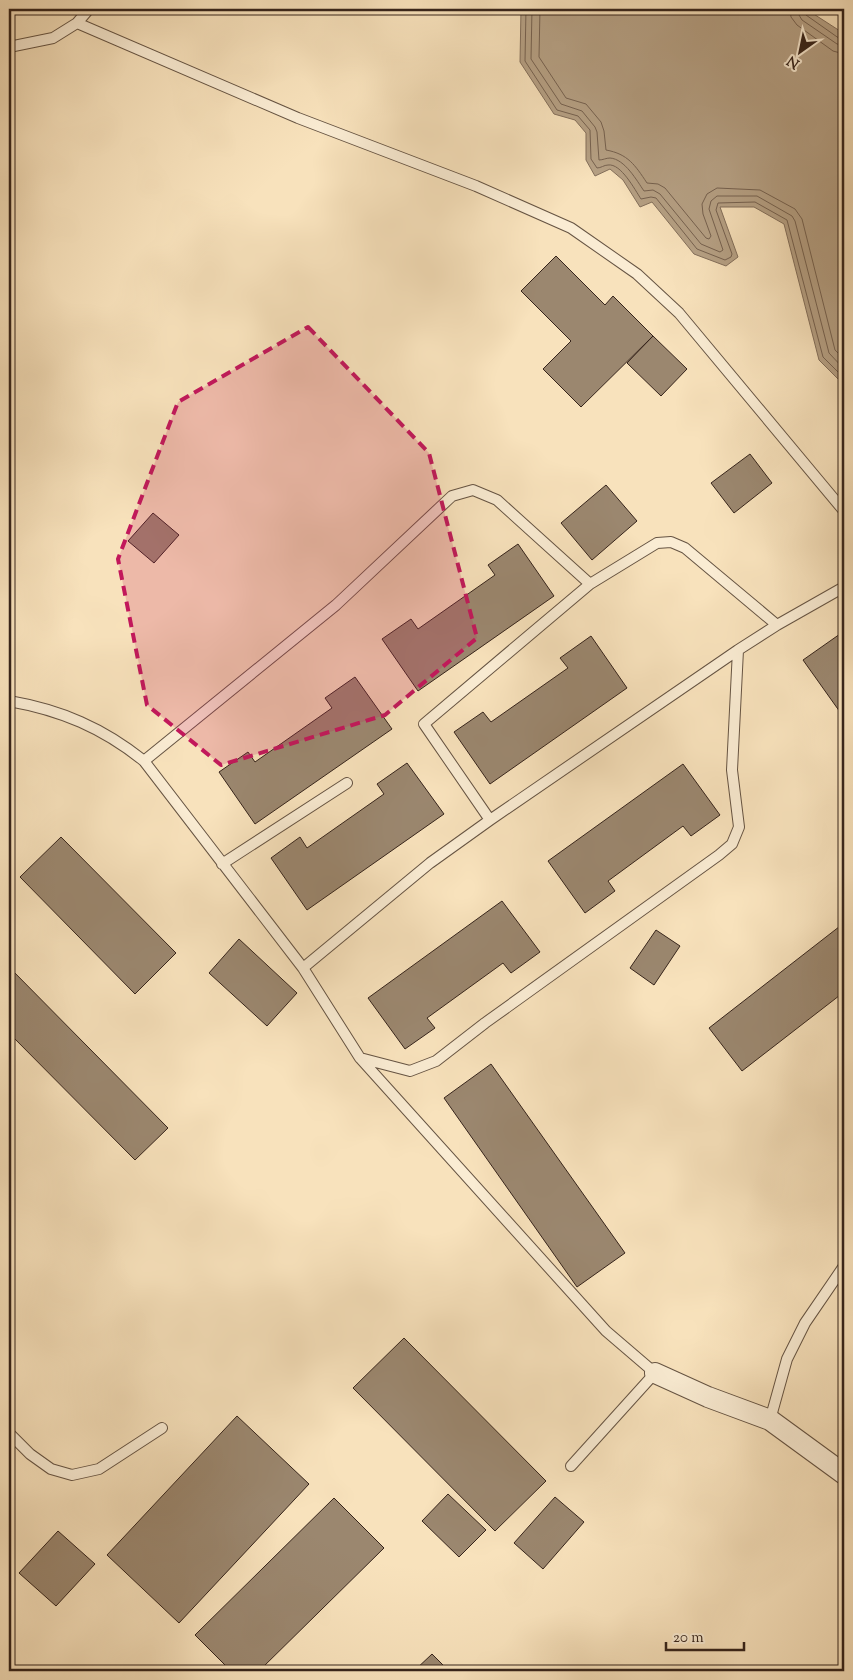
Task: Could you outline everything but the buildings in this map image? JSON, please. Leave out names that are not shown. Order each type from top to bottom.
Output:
[{"type":"street","points":[[655,1373],[708,1397],[770,1420],[844,1474]]},
{"type":"lane","points":[[9,47],[53,38],[77,23],[89,9]]},
{"type":"lane","points":[[77,23],[298,118],[476,186],[571,228],[637,274],[679,314],[844,511]]},
{"type":"lane","points":[[144,761],[336,605],[452,496],[474,490],[497,500],[590,584]]},
{"type":"lane","points":[[490,820],[424,724],[590,584],[657,542],[671,542],[685,548],[777,625]]},
{"type":"lane","points":[[303,968],[430,863],[490,820],[738,650],[777,625],[844,587]]},
{"type":"lane","points":[[360,1058],[410,1071],[436,1061],[485,1023],[732,844],[739,827],[732,770],[738,650]]},
{"type":"lane","points":[[9,701],[32,705],[82,721],[122,744],[144,761],[303,968],[360,1058],[606,1331],[655,1373],[571,1466]]},
{"type":"lane","points":[[222,864],[347,783]]},
{"type":"lane","points":[[770,1420],[787,1359],[805,1323],[844,1266]]},
{"type":"lane","points":[[9,1433],[30,1454],[51,1469],[72,1475],[99,1470],[162,1428]]},
{"type":"highlighted area","points":[[308,327],[429,453],[477,638],[385,715],[221,765],[147,705],[118,559],[178,402]]},
{"type":"water","points":[[521,9],[806,9],[840,31],[844,38],[844,385],[819,360],[784,224],[754,207],[720,207],[738,257],[726,266],[694,254],[652,202],[640,207],[623,180],[610,169],[595,176],[586,160],[586,133],[575,120],[554,114],[520,62]]}]
